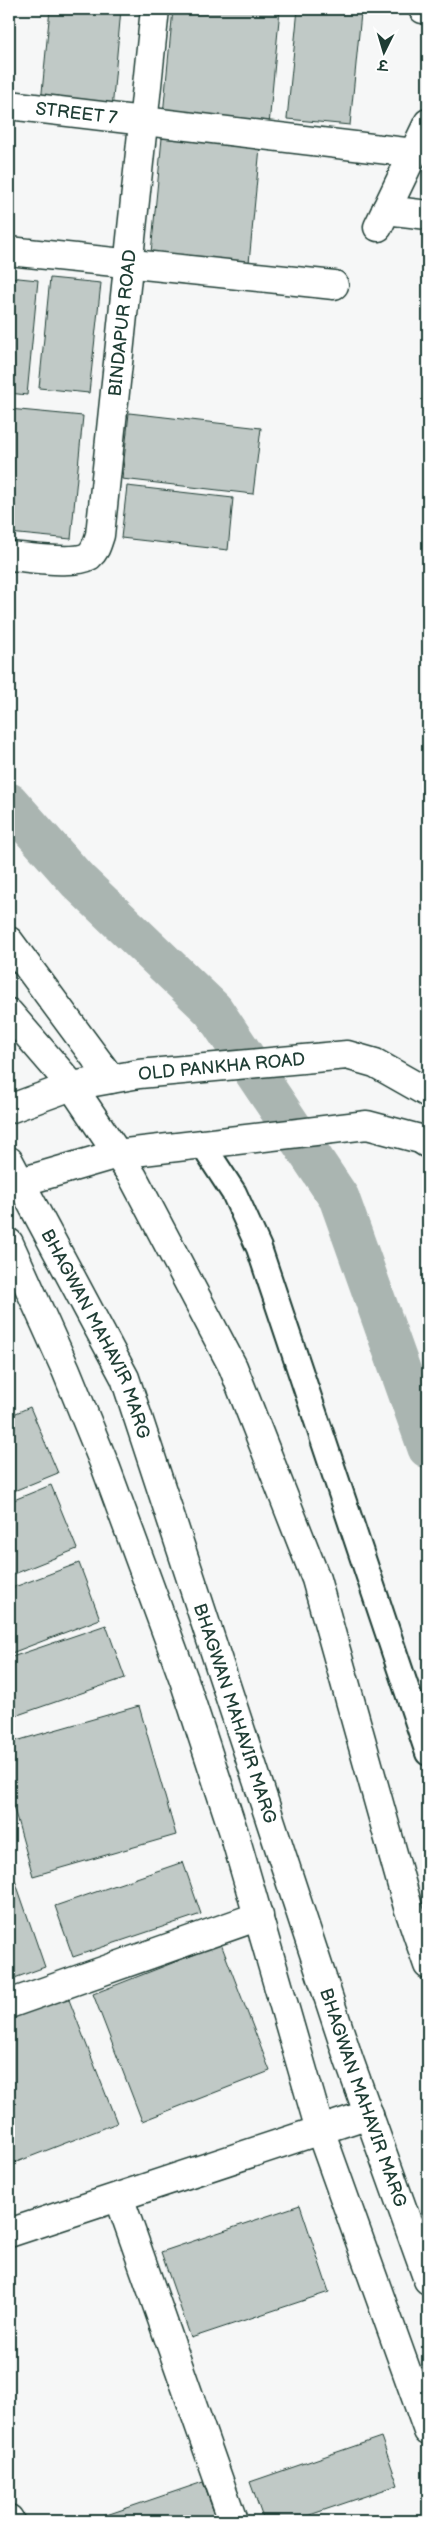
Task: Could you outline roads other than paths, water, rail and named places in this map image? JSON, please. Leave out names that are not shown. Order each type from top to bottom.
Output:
[{"type":"street","name":"BINDAPUR ROAD","points":[[9,556],[75,560],[87,557],[96,549],[100,535],[126,263],[155,9]]},
{"type":"street","points":[[423,9],[428,10]]},
{"type":"street","name":"STREET 7","points":[[9,105],[142,122],[414,152]]},
{"type":"street","points":[[428,123],[382,219],[428,215]]},
{"type":"street","points":[[9,251],[334,285]]},
{"type":"street","points":[[9,941],[111,1079]]},
{"type":"street","points":[[9,1013],[72,1086],[132,1177],[233,1367],[316,1579],[408,1907],[428,1965]]},
{"type":"street","name":"OLD PANKHA ROAD","points":[[9,1109],[72,1086],[139,1074],[306,1057],[347,1055],[375,1063],[428,1093]]},
{"type":"street","points":[[15,1172],[117,1154],[367,1125],[420,1139],[428,1144]]},
{"type":"street","name":"BHAGWAN MAHAVIR MARG","points":[[15,1172],[125,1378],[368,2114],[428,2280]]},
{"type":"street","points":[[9,1243],[66,1370],[106,1468],[184,1680],[259,1916],[320,2130],[428,2431]]},
{"type":"street","points":[[9,2004],[259,1916]]},
{"type":"street","points":[[9,2233],[368,2114]]},
{"type":"street","points":[[119,2197],[233,2521]]},
{"type":"lane","points":[[202,1144],[234,1193],[259,1248],[428,1752]]},
{"type":"waterway","points":[[9,803],[78,881],[213,1010],[339,1198],[428,1448]]}]
